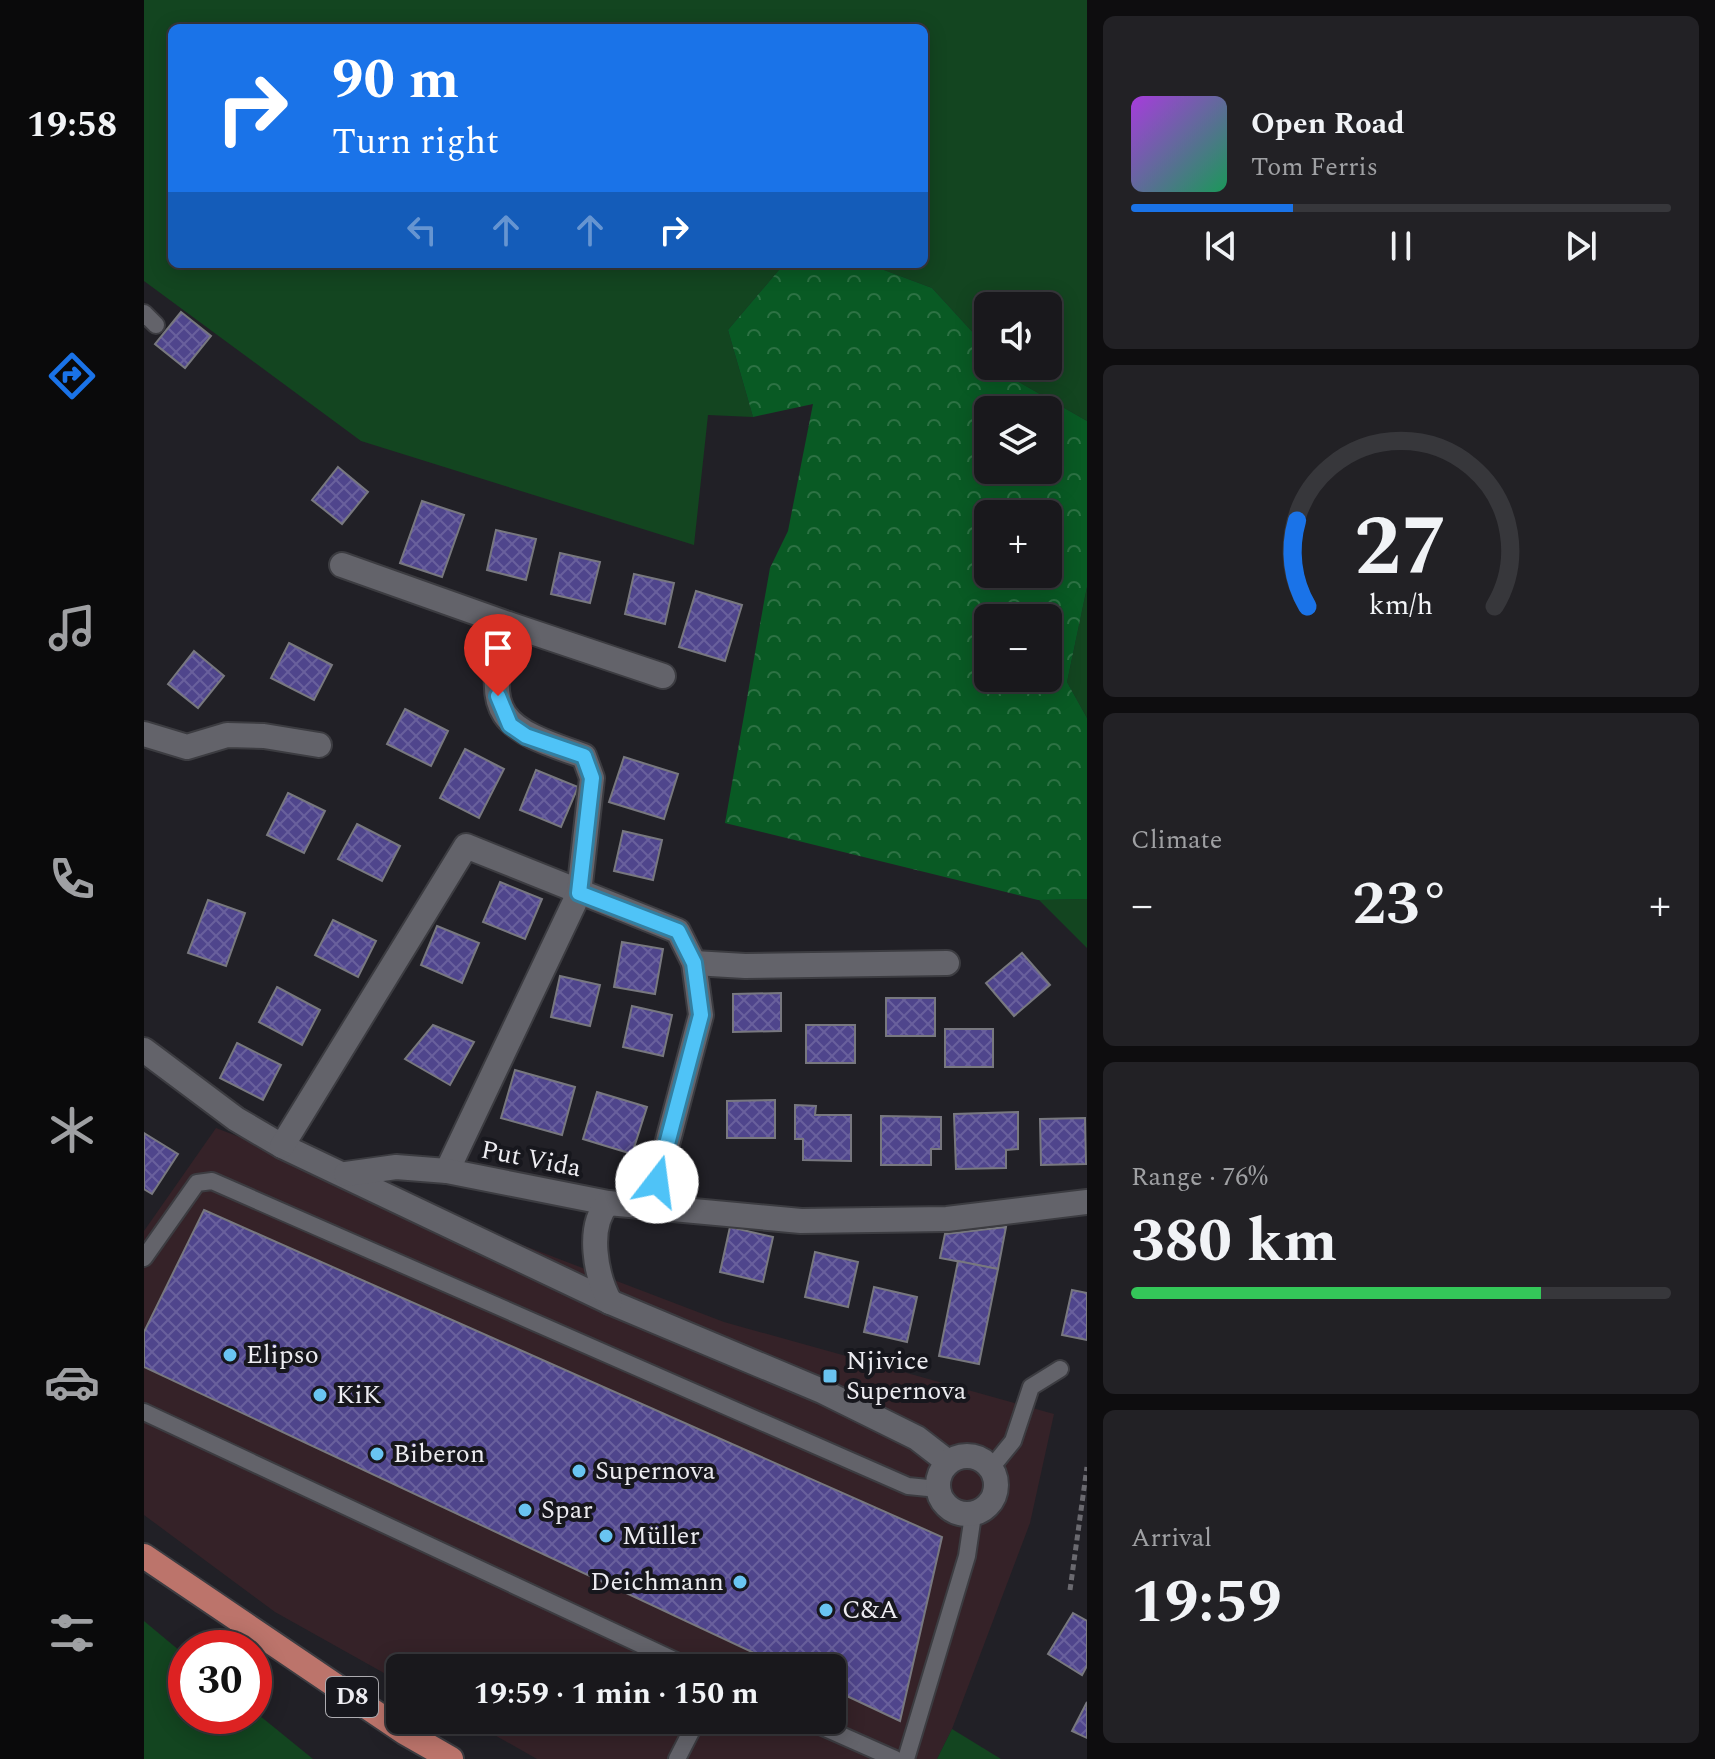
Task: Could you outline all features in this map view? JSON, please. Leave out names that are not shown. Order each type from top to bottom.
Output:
[{"type":"main road","name":"D8","points":[[144,1556],[404,1732],[451,1759]]},
{"type":"street","points":[[342,565],[663,676]]},
{"type":"street","points":[[447,1171],[579,893],[592,778],[584,756],[526,736],[510,725],[498,696],[497,663],[508,624]]},
{"type":"street","points":[[144,734],[187,747],[227,735],[264,736],[319,745]]},
{"type":"street","points":[[282,1146],[466,846],[678,931],[694,963],[701,1015],[650,1209]]},
{"type":"street","points":[[694,963],[745,966],[947,963]]},
{"type":"street","points":[[144,1050],[236,1119],[282,1146],[610,1302],[822,1391],[917,1438],[948,1462]]},
{"type":"street","name":"Put Vida","points":[[346,1174],[396,1167],[447,1171],[650,1209],[801,1221],[947,1219],[1087,1202]]},
{"type":"street","points":[[608,1203],[602,1210],[598,1225],[597,1253],[601,1286],[610,1302]]},
{"type":"street","points":[[966,1456],[976,1457],[991,1468],[997,1487],[990,1504],[973,1515],[954,1512],[946,1507],[938,1489],[942,1470],[948,1462],[966,1456]]},
{"type":"lane","points":[[144,1258],[197,1183],[212,1181],[908,1486],[938,1489]]},
{"type":"lane","points":[[991,1468],[1013,1441],[1031,1387],[1060,1369]]},
{"type":"lane","points":[[144,1412],[661,1654]]},
{"type":"lane","points":[[906,1759],[967,1556],[973,1515]]},
{"type":"lane","points":[[679,1757],[690,1734]]},
{"type":"lane","points":[[839,1734],[895,1759]]},
{"type":"path","points":[[1070,1590],[1087,1467]]},
{"type":"shaded area","points":[[216,1128],[724,1322],[1054,1414],[1030,1523],[952,1729],[937,1759],[537,1759],[493,1734],[846,1734],[846,1654],[386,1654],[386,1674],[275,1612],[144,1515],[144,1231]]},
{"type":"green space","points":[[144,0],[1087,0],[1087,421],[1062,407],[1062,396],[1043,396],[1016,380],[1062,380],[1062,292],[974,292],[974,334],[932,288],[879,268],[928,268],[928,24],[168,24],[168,268],[781,268],[728,330],[753,417],[708,415],[694,545],[361,441],[144,281]]},
{"type":"green space","points":[[781,268],[879,268],[932,288],[974,334],[974,380],[1016,380],[1043,396],[974,396],[974,484],[1062,484],[1062,407],[1087,421],[1087,587],[1067,682],[1087,718],[1087,899],[1038,900],[725,823],[770,568],[788,531],[813,404],[753,417],[728,330]]},
{"type":"green space","points":[[1087,587],[1087,718],[1067,682]]},
{"type":"green space","points":[[1087,899],[1087,948],[1039,900]]},
{"type":"green space","points":[[144,1621],[168,1641],[168,1734],[272,1734],[272,1726],[313,1759],[144,1759]]},
{"type":"green space","points":[[952,1729],[1001,1759],[937,1759]]},
{"type":"building","points":[[181,312],[211,336],[185,368],[155,344]]},
{"type":"building","points":[[338,467],[368,492],[342,524],[312,500]]},
{"type":"building","points":[[422,501],[464,515],[442,577],[400,563]]},
{"type":"building","points":[[496,530],[536,539],[526,580],[487,570]]},
{"type":"building","points":[[560,553],[600,562],[590,603],[551,594]]},
{"type":"building","points":[[634,574],[674,583],[665,624],[625,614]]},
{"type":"building","points":[[696,591],[742,605],[725,661],[679,647]]},
{"type":"building","points":[[289,643],[332,665],[314,700],[271,678]]},
{"type":"building","points":[[194,651],[224,676],[198,708],[168,684]]},
{"type":"building","points":[[405,709],[448,731],[431,766],[387,744]]},
{"type":"building","points":[[465,749],[504,769],[479,818],[440,798]]},
{"type":"building","points":[[624,757],[678,774],[664,819],[609,802]]},
{"type":"building","points":[[536,770],[578,787],[561,827],[520,810]]},
{"type":"building","points":[[288,793],[325,811],[304,853],[267,835]]},
{"type":"building","points":[[357,824],[400,846],[382,881],[338,859]]},
{"type":"building","points":[[623,831],[662,840],[653,880],[614,871]]},
{"type":"building","points":[[500,882],[542,899],[525,939],[483,922]]},
{"type":"building","points":[[208,900],[245,913],[226,966],[188,953]]},
{"type":"building","points":[[333,920],[376,941],[358,977],[315,955]]},
{"type":"building","points":[[437,926],[479,943],[462,983],[421,965]]},
{"type":"building","points":[[622,942],[663,949],[655,994],[614,987]]},
{"type":"building","points":[[1022,953],[1050,985],[1014,1016],[986,983]]},
{"type":"building","points":[[560,976],[600,985],[590,1026],[551,1017]]},
{"type":"building","points":[[277,987],[320,1010],[302,1045],[259,1022]]},
{"type":"building","points":[[781,993],[781,1031],[733,1032],[733,994]]},
{"type":"building","points":[[886,998],[935,998],[935,1036],[886,1036]]},
{"type":"building","points":[[632,1006],[672,1015],[663,1056],[623,1047]]},
{"type":"building","points":[[433,1025],[474,1042],[450,1085],[405,1059]]},
{"type":"building","points":[[806,1025],[855,1025],[855,1063],[806,1063]]},
{"type":"building","points":[[945,1029],[993,1029],[993,1067],[945,1067]]},
{"type":"building","points":[[237,1043],[281,1065],[263,1100],[220,1078]]},
{"type":"building","points":[[515,1070],[575,1087],[562,1135],[501,1118]]},
{"type":"building","points":[[597,1092],[647,1107],[632,1154],[583,1139]]},
{"type":"building","points":[[775,1100],[775,1138],[727,1138],[727,1101]]},
{"type":"building","points":[[795,1105],[816,1106],[815,1115],[851,1115],[851,1161],[803,1160],[803,1139],[795,1139]]},
{"type":"building","points":[[1018,1112],[1018,1149],[1006,1150],[1006,1168],[956,1169],[954,1114]]},
{"type":"building","points":[[881,1116],[941,1117],[941,1149],[931,1149],[931,1165],[881,1165]]},
{"type":"building","points":[[1085,1118],[1086,1164],[1041,1165],[1040,1119]]},
{"type":"building","points":[[144,1133],[178,1154],[152,1194],[144,1189]]},
{"type":"building","name":"Supernova","points":[[204,1210],[942,1537],[900,1721],[846,1696],[846,1654],[756,1654],[144,1367],[144,1332]]},
{"type":"building","points":[[730,1227],[773,1237],[763,1282],[720,1272]]},
{"type":"building","points":[[1006,1227],[998,1269],[940,1258],[945,1234]]},
{"type":"building","points":[[815,1252],[858,1262],[848,1307],[805,1297]]},
{"type":"building","points":[[958,1261],[998,1269],[979,1364],[939,1356]]},
{"type":"building","points":[[874,1287],[917,1297],[907,1342],[864,1332]]},
{"type":"building","points":[[1072,1290],[1087,1293],[1087,1340],[1062,1335]]},
{"type":"building","points":[[1073,1613],[1087,1621],[1087,1666],[1082,1675],[1048,1654]]},
{"type":"building","points":[[1087,1702],[1087,1738],[1072,1731]]},
{"type":"place","name":"Elipso","points":[[230,1355]]},
{"type":"place","name":"Njivice Supernova","points":[[830,1376]]},
{"type":"place","name":"KiK","points":[[320,1395]]},
{"type":"place","name":"Biberon","points":[[377,1454]]},
{"type":"place","name":"Supernova","points":[[579,1471]]},
{"type":"place","name":"Spar","points":[[525,1510]]},
{"type":"place","name":"Müller","points":[[606,1536]]},
{"type":"place","name":"Deichmann","points":[[740,1582]]},
{"type":"place","name":"C&A","points":[[826,1610]]},
{"type":"route","points":[[498,696],[510,725],[526,736],[584,756],[592,778],[579,893],[678,931],[694,963],[701,1015],[657,1182]]}]
